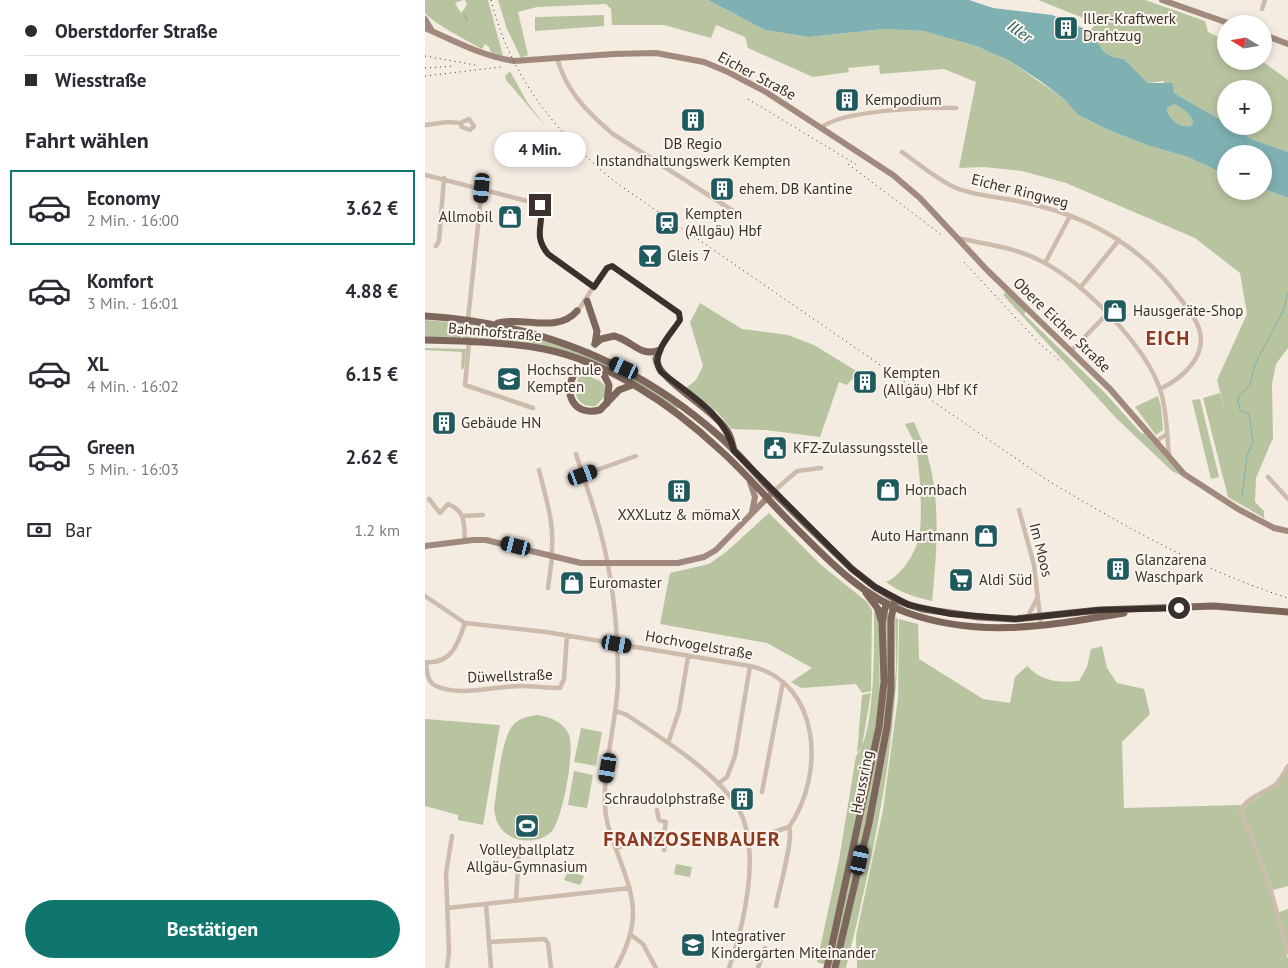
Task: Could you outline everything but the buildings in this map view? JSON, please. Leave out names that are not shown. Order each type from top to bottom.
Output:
[{"type":"main road","points":[[587,301],[597,330],[595,344],[601,339],[614,336],[641,351],[650,353],[660,350]]},
{"type":"main road","points":[[495,324],[512,321],[557,323],[569,319],[577,311]]},
{"type":"main road","name":"Bahnhofstraße","points":[[425,316],[469,319],[544,337],[624,368],[655,386],[683,406],[734,451],[852,569],[895,599],[916,607],[951,614],[1027,618],[1099,610],[1144,610]]},
{"type":"main road","name":"Bahnhofstraße","points":[[425,340],[545,349],[601,369],[633,385],[695,428],[718,448],[786,518],[863,588],[890,606],[948,624],[1016,629],[1041,627],[1144,610]]},
{"type":"main road","points":[[660,350],[656,359],[661,372],[718,419],[731,436],[734,451]]},
{"type":"main road","points":[[601,369],[610,389],[605,407]]},
{"type":"main road","points":[[575,373],[569,385],[569,398],[586,412],[594,412],[605,407],[619,390],[633,385]]},
{"type":"main road","points":[[863,588],[878,609],[882,623]]},
{"type":"main road","points":[[890,606],[895,599]]},
{"type":"main road","name":"Heussring","points":[[827,968],[879,727],[884,682],[882,623],[890,606]]},
{"type":"main road","name":"Heussring","points":[[835,968],[869,823],[887,727],[891,689],[890,606]]},
{"type":"main road","points":[[1144,610],[1223,606],[1288,612]]},
{"type":"street","points":[[1162,0],[1217,19]]},
{"type":"street","points":[[1262,8],[1265,0]]},
{"type":"street","points":[[425,19],[427,30]]},
{"type":"street","name":"Eicher Straße","points":[[427,30],[495,58],[514,61],[655,53],[705,62],[753,84],[821,128]]},
{"type":"street","points":[[1273,38],[1288,44]]},
{"type":"street","points":[[557,58],[573,94],[613,134],[738,214]]},
{"type":"street","points":[[821,128],[834,121],[869,114],[923,107],[956,108]]},
{"type":"street","points":[[425,125],[448,122],[460,123]]},
{"type":"street","name":"Obere Eicher Straße","points":[[821,128],[893,175],[920,198],[955,238],[1129,409],[1155,442],[1185,474],[1223,500],[1274,528],[1288,531]]},
{"type":"street","name":"Eicher Ringweg","points":[[902,152],[935,176],[956,188],[1029,203],[1086,222],[1119,240],[1153,266],[1189,312],[1201,335],[1196,359],[1186,372],[1171,384],[1159,389]]},
{"type":"street","points":[[425,175],[444,178],[539,204],[541,210],[539,235],[542,247],[548,254],[594,287]]},
{"type":"street","points":[[436,246],[439,241],[444,178]]},
{"type":"street","points":[[469,319],[482,188]]},
{"type":"street","points":[[1045,263],[1069,216]]},
{"type":"street","points":[[955,238],[1004,248],[1045,263],[1080,288],[1109,313],[1138,351],[1159,389],[1164,407],[1169,458]]},
{"type":"street","points":[[1080,288],[1119,240]]},
{"type":"street","points":[[965,248],[978,243]]},
{"type":"street","points":[[577,311],[587,301],[607,268],[612,266],[675,308],[679,313],[680,320],[660,350]]},
{"type":"street","points":[[1071,351],[1109,313]]},
{"type":"street","points":[[469,342],[465,385],[533,408]]},
{"type":"street","points":[[1155,442],[1167,434]]},
{"type":"street","points":[[576,454],[608,564],[617,644],[616,712],[605,791],[606,816],[630,888],[634,908],[631,935],[617,968]]},
{"type":"street","points":[[583,475],[636,456]]},
{"type":"street","points":[[425,546],[465,541],[498,542],[552,558],[581,564],[678,563],[705,557],[716,550],[773,492],[797,471],[821,468]]},
{"type":"street","points":[[539,470],[552,520],[553,543],[548,588]]},
{"type":"street","points":[[1268,477],[1288,499]]},
{"type":"street","points":[[750,482],[755,496],[750,516]]},
{"type":"street","points":[[429,499],[440,513],[448,504],[456,507],[463,516],[465,541]]},
{"type":"street","name":"Im Moos","points":[[1019,510],[1034,565],[1041,627]]},
{"type":"street","points":[[463,516],[483,515]]},
{"type":"street","points":[[425,596],[465,623],[455,649],[449,656],[443,660],[425,662]]},
{"type":"street","name":"Im Moos","points":[[1027,618],[1038,596]]},
{"type":"street","name":"Hochvogelstraße","points":[[465,623],[567,635],[750,666],[760,668],[783,682],[802,704],[810,732],[810,759],[806,790],[799,812],[789,827]]},
{"type":"street","name":"Düwellstraße","points":[[425,662],[430,682],[436,686],[454,690],[490,690],[519,686],[560,688],[563,679],[567,635]]},
{"type":"street","points":[[668,743],[679,712],[688,657]]},
{"type":"street","points":[[718,784],[727,777],[735,756],[750,666]]},
{"type":"street","points":[[762,792],[783,682]]},
{"type":"street","points":[[616,712],[627,715],[668,743],[718,784],[737,807],[743,818],[748,836],[749,855],[744,916],[729,968]]},
{"type":"street","points":[[1288,766],[1277,783],[1242,806],[1241,811],[1271,891],[1288,952]]},
{"type":"street","points":[[657,810],[659,820],[666,822],[663,839]]},
{"type":"street","points":[[748,836],[764,835],[789,827],[791,831],[790,846],[776,906]]},
{"type":"street","points":[[447,968],[449,952],[445,874],[452,836]]},
{"type":"street","points":[[616,848],[647,839],[663,839],[667,840],[665,850]]},
{"type":"street","points":[[516,901],[519,849],[561,850]]},
{"type":"street","points":[[448,908],[630,888]]},
{"type":"street","points":[[486,904],[491,968]]},
{"type":"street","points":[[631,935],[643,944],[656,968]]},
{"type":"street","points":[[489,942],[545,939],[548,943],[551,968]]},
{"type":"street","points":[[758,968],[765,948]]},
{"type":"green space","points":[[425,0],[463,0],[455,3],[461,13],[467,5],[465,0],[488,0],[503,56],[491,52],[485,44],[482,49],[434,21],[425,12]]},
{"type":"green space","points":[[498,0],[708,0],[765,30],[809,37],[884,29],[923,31],[976,46],[1010,61],[1064,99],[1077,114],[1104,128],[1147,145],[1188,157],[1217,171],[1217,200],[1272,200],[1272,192],[1288,198],[1288,348],[1276,364],[1272,384],[1273,438],[1256,478],[1255,502],[1264,511],[1264,518],[1228,497],[1203,398],[1220,393],[1226,414],[1217,380],[1247,314],[1240,273],[1195,238],[1066,183],[1022,171],[983,167],[959,168],[976,82],[944,69],[880,74],[879,65],[848,68],[849,72],[813,77],[748,48],[745,37],[716,25],[711,38],[664,25],[612,25],[611,9],[606,4],[537,7],[518,12],[528,55],[521,58],[507,29]]},
{"type":"green space","points":[[1038,0],[1145,0],[1205,21],[1208,32],[1217,36],[1217,70],[1273,69],[1288,80],[1288,152],[1245,135],[1272,135],[1272,80],[1217,80],[1217,118],[1174,93],[1163,81],[1148,83],[1124,59],[1113,57],[1104,52],[1090,31],[1096,23]]},
{"type":"green space","points":[[604,15],[604,26],[535,31],[535,17]]},
{"type":"green space","points":[[510,71],[527,102],[546,127],[506,80],[505,76]]},
{"type":"green space","points":[[1174,104],[1188,114],[1193,123],[1191,126],[1182,126],[1169,116],[1167,108]]},
{"type":"green space","points":[[1006,292],[1026,311],[1024,314],[1105,393],[1142,434],[1144,433],[1182,476],[1172,471],[1118,420],[1003,295]]},
{"type":"green space","points":[[700,303],[742,329],[788,335],[814,345],[858,372],[847,385],[839,382],[820,437],[766,430],[732,429],[717,412],[686,388],[696,380],[703,366],[690,322]]},
{"type":"green space","points":[[425,320],[473,324],[472,327],[461,334],[461,339],[425,337]]},
{"type":"green space","points":[[476,324],[548,341],[590,355],[624,372],[679,406],[676,411],[634,384],[545,346],[507,340],[463,338],[463,335],[474,329]]},
{"type":"green space","points":[[425,348],[466,349],[464,368],[461,370],[462,352],[425,350]]},
{"type":"green space","points":[[581,373],[600,381],[605,386],[605,396],[596,406],[583,404],[577,396],[576,385]]},
{"type":"green space","points":[[1158,396],[1163,430],[1156,435],[1135,407]]},
{"type":"green space","points":[[1200,399],[1219,477],[1211,479],[1192,400]]},
{"type":"green space","points":[[914,422],[927,454],[936,508],[937,527],[932,601],[902,592],[886,582],[897,575],[907,564],[919,537],[920,480],[915,445],[905,424]]},
{"type":"green space","points":[[769,513],[820,564],[867,602],[872,610],[871,691],[862,693],[856,684],[801,688],[791,682],[812,668],[767,643],[660,624],[670,573],[709,564],[726,552]]},
{"type":"green space","points":[[874,610],[876,610],[879,623],[880,708],[826,965],[817,962],[839,860],[856,756],[863,745],[873,687]]},
{"type":"green space","points":[[885,613],[888,614],[889,681],[879,760],[866,829],[833,967],[830,966],[881,727]]},
{"type":"green space","points":[[895,617],[898,619],[897,663],[894,707],[883,795],[866,882],[846,968],[838,968],[877,796],[892,710],[896,667]]},
{"type":"green space","points":[[899,619],[918,624],[919,659],[983,699],[1010,703],[1015,677],[1027,666],[1039,675],[1051,680],[1079,681],[1087,667],[1091,649],[1102,646],[1107,668],[1117,683],[1144,689],[1150,714],[1122,742],[1124,808],[1241,805],[1240,810],[1270,894],[1288,959],[1288,968],[857,968],[856,936],[883,810],[898,698]]},
{"type":"green space","points":[[871,693],[862,746],[857,753],[862,695]]},
{"type":"green space","points":[[538,715],[556,721],[567,730],[570,743],[569,769],[560,814],[551,832],[539,839],[524,840],[510,836],[500,827],[494,808],[502,753],[509,732],[518,721]]},
{"type":"green space","points":[[425,719],[500,725],[483,825],[458,820],[458,815],[425,806]]},
{"type":"green space","points":[[581,728],[602,732],[596,766],[574,762]]},
{"type":"green space","points":[[1288,769],[1288,886],[1273,890],[1243,811],[1249,803],[1278,785]]},
{"type":"green space","points":[[574,771],[593,775],[587,808],[568,805]]},
{"type":"green space","points":[[676,864],[692,867],[690,877],[674,874]]},
{"type":"green space","points":[[568,871],[584,876],[580,885],[564,880]]},
{"type":"green space","points":[[1288,909],[1288,946],[1279,912]]},
{"type":"water","name":"Iller","points":[[708,0],[969,0],[993,8],[1052,15],[1090,31],[1104,52],[1113,57],[1124,59],[1148,83],[1172,83],[1174,93],[1217,118],[1217,135],[1245,135],[1268,145],[1217,145],[1217,171],[1188,157],[1147,145],[1104,128],[1077,114],[1064,99],[1010,61],[976,46],[923,31],[884,29],[809,37],[765,30]],"holes":[[[1174,104],[1186,112],[1193,123],[1191,126],[1182,126],[1175,122],[1169,116],[1167,108]]]},
{"type":"water","points":[[1272,146],[1288,152],[1288,198],[1272,192]]},
{"type":"waterway","points":[[464,14],[467,21]]},
{"type":"waterway","points":[[1242,497],[1247,456],[1253,442],[1249,414],[1240,410],[1238,401],[1240,395],[1250,385],[1255,364],[1283,311],[1288,293]]},
{"type":"tunnel","points":[[575,373],[595,344]]},
{"type":"railway","points":[[491,0],[499,28],[510,53],[538,101],[573,143],[615,182],[1047,480],[1105,514],[1195,561],[1225,575],[1288,598]]},
{"type":"railway","points":[[425,56],[475,65]]},
{"type":"railway","points":[[425,68],[455,66]]},
{"type":"railway","points":[[425,76],[501,67]]},
{"type":"railway","points":[[748,99],[857,165]]},
{"type":"railway","points":[[848,164],[943,236]]},
{"type":"railway","points":[[964,262],[1040,344],[1061,362]]},
{"type":"place","name":"Iller-Kraftwerk Drahtzug","points":[[1066,28]]},
{"type":"place","name":"Kempodium","points":[[847,100]]},
{"type":"place","name":"DB Regio Instandhaltungswerk Kempten","points":[[693,120]]},
{"type":"place","name":"ehem. DB Kantine","points":[[722,189]]},
{"type":"place","name":"Allmobil","points":[[510,217]]},
{"type":"place","name":"Kempten (Allgäu) Hbf","points":[[667,223]]},
{"type":"place","name":"Gleis 7","points":[[650,256]]},
{"type":"place","name":"Hausgeräte-Shop","points":[[1115,311]]},
{"type":"place","name":"Hochschule Kempten","points":[[509,379]]},
{"type":"place","name":"Kempten (Allgäu) Hbf Kf","points":[[865,382]]},
{"type":"place","name":"Gebäude HN","points":[[444,423]]},
{"type":"place","name":"KFZ-Zulassungsstelle","points":[[775,448]]},
{"type":"place","name":"Hornbach","points":[[888,490]]},
{"type":"place","name":"XXXLutz & mömaX","points":[[679,491]]},
{"type":"place","name":"Auto Hartmann","points":[[986,536]]},
{"type":"place","name":"Glanzarena Waschpark","points":[[1118,569]]},
{"type":"place","name":"Aldi Süd","points":[[961,580]]},
{"type":"place","name":"Euromaster","points":[[572,583]]},
{"type":"place","name":"Schraudolphstraße","points":[[742,799]]},
{"type":"place","name":"Volleyballplatz Allgäu-Gymnasium","points":[[527,826]]},
{"type":"place","name":"Integrativer Kindergarten Miteinander","points":[[693,945]]},
{"type":"district","name":"EICH","points":[[1168,338]]},
{"type":"district","name":"FRANZOSENBAUER","points":[[692,839]]},
{"type":"route","points":[[540,205],[539,240],[548,254],[594,287],[607,268],[612,266],[675,308],[679,313],[680,320],[657,356],[658,368],[718,419],[731,436],[734,451],[827,545],[852,569],[875,587],[895,599],[922,609],[979,618],[1015,619],[1099,610],[1179,608]]}]
